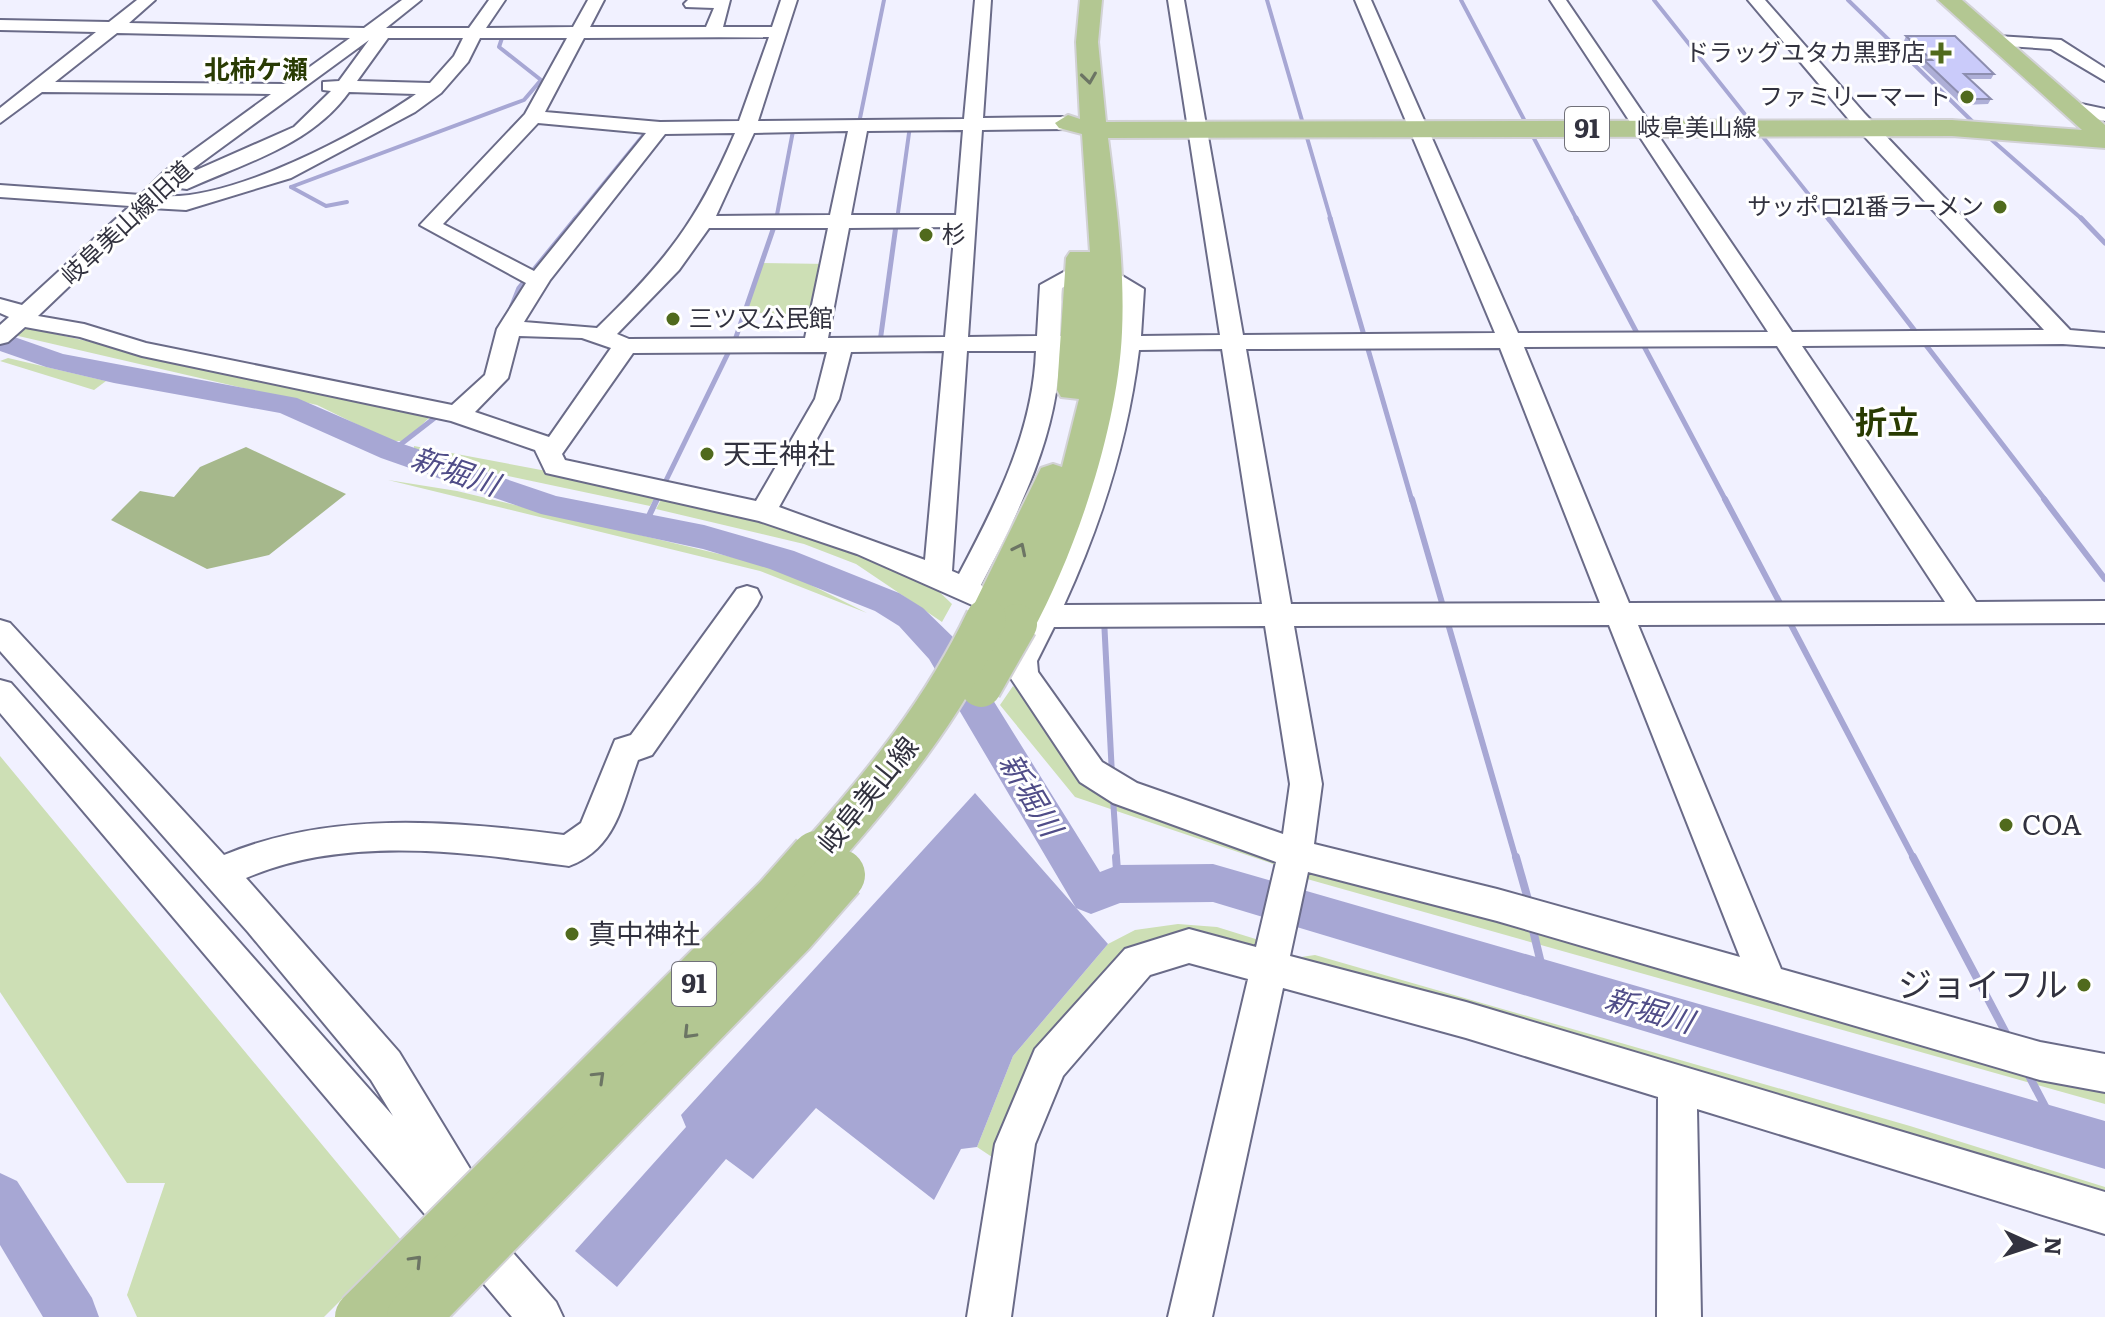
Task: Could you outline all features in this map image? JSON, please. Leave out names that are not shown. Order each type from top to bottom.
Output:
[{"type":"main road","name":"岐阜美山線","points":[[1075,0],[1066,64],[1068,123],[1092,271]]},
{"type":"main road","name":"岐阜美山線","points":[[361,1317],[790,888],[851,819],[943,701],[970,657],[1005,611],[1043,573],[1088,441],[1096,125],[1087,64],[1091,0]]},
{"type":"main road","points":[[1949,0],[2072,108],[2103,131]]},
{"type":"main road","name":"岐阜美山線","points":[[1068,123],[1863,123],[2036,132],[2103,131]]},
{"type":"main road","name":"岐阜美山線","points":[[413,1317],[789,932],[859,852],[950,735],[1005,611]]},
{"type":"street","points":[[0,117],[147,0]]},
{"type":"street","name":"岐阜美山線旧道","points":[[12,328],[91,257],[172,175],[375,33],[413,0]]},
{"type":"street","points":[[0,191],[186,204],[284,174],[408,108],[435,89],[462,58],[474,32],[497,0]]},
{"type":"street","points":[[540,278],[525,276],[430,225],[533,117],[596,0]]},
{"type":"street","points":[[603,335],[672,265],[701,222],[749,125],[789,0]]},
{"type":"street","points":[[938,576],[983,0]]},
{"type":"street","points":[[1176,0],[1306,784],[1305,810],[1295,858],[1190,1317]]},
{"type":"street","points":[[1363,0],[1419,124],[1509,340],[1617,615],[1768,983]]},
{"type":"street","points":[[1558,0],[1966,610]]},
{"type":"street","points":[[1756,0],[1863,123],[2063,337]]},
{"type":"street","points":[[692,4],[724,3],[713,31]]},
{"type":"street","points":[[0,25],[375,33],[779,32]]},
{"type":"street","points":[[144,201],[301,131],[329,107],[375,33]]},
{"type":"street","points":[[1997,41],[2055,44],[2089,63],[2104,79]]},
{"type":"street","points":[[38,87],[435,89]]},
{"type":"street","points":[[533,117],[660,128],[1068,123]]},
{"type":"street","points":[[815,344],[859,125]]},
{"type":"street","points":[[458,414],[496,378],[509,329],[540,278],[660,128]]},
{"type":"street","points":[[301,131],[324,153]]},
{"type":"street","points":[[701,222],[965,221]]},
{"type":"street","points":[[1092,271],[1133,289],[1044,399],[1025,474],[1005,611],[1022,661],[1023,674],[1091,772],[1125,793],[1295,858],[1497,905],[2040,1061],[2105,1073]]},
{"type":"street","points":[[0,306],[17,311],[12,328],[84,331],[142,349],[458,414],[546,445],[555,467],[763,512],[938,576],[1005,611],[1617,615],[1966,610],[2105,612]]},
{"type":"street","points":[[509,329],[569,330],[603,335],[627,346],[2063,337],[2105,340]]},
{"type":"street","points":[[1005,611],[1096,486],[1116,430],[1091,343]]},
{"type":"street","points":[[763,512],[827,399],[841,345]]},
{"type":"street","points":[[548,451],[556,446],[627,346]]},
{"type":"street","points":[[218,874],[249,858],[321,844],[392,837],[457,836],[569,851],[594,833],[626,749],[641,746],[680,686],[709,655],[747,597]]},
{"type":"street","points":[[0,631],[385,1066],[460,1192]]},
{"type":"street","points":[[0,692],[541,1317]]},
{"type":"street","points":[[989,1317],[1015,1144],[1049,1063],[1138,961],[1189,946],[1270,958],[2105,1213]]},
{"type":"street","points":[[1677,1083],[1679,1317]]},
{"type":"green space","points":[[761,263],[829,264],[814,316],[744,312]]},
{"type":"green space","points":[[28,328],[430,417],[405,441],[391,441],[317,405],[14,335]]},
{"type":"green space","points":[[8,358],[106,381],[94,390],[0,361]]},
{"type":"green space","points":[[414,446],[658,492],[650,506],[447,463],[414,452]]},
{"type":"green space","points":[[246,447],[346,494],[269,555],[207,569],[111,520],[140,491],[174,497],[200,467]]},
{"type":"green space","points":[[388,480],[457,491],[777,568],[867,613],[760,571]]},
{"type":"green space","points":[[662,498],[841,544],[874,557],[910,577],[927,580],[952,604],[942,622],[856,564],[804,544],[656,509]]},
{"type":"green space","points":[[1013,686],[1042,719],[1082,780],[1283,858],[1282,867],[1075,797],[1000,705]]},
{"type":"green space","points":[[0,756],[401,1240],[324,1317],[137,1317],[127,1295],[165,1183],[127,1183],[0,992]]},
{"type":"green space","points":[[1315,868],[2105,1088],[2105,1104],[1300,877],[1302,869]]},
{"type":"green space","points":[[1178,924],[1217,927],[1262,941],[1257,953],[1163,942],[998,1161],[977,1147],[1013,1056],[1108,944],[1135,930]]},
{"type":"green space","points":[[1315,955],[1910,1126],[2105,1187],[2105,1204],[1287,959]]},
{"type":"water","points":[[975,793],[1108,944],[1013,1056],[977,1147],[961,1149],[934,1200],[816,1108],[753,1179],[726,1159],[617,1287],[575,1251],[686,1127],[681,1115]]},
{"type":"building","name":"ドラッグユタカ黒野店","points":[[1906,36],[1955,36],[1994,74],[1964,74],[1991,99],[1965,99],[1924,60],[1932,60]]},
{"type":"waterway","points":[[859,123],[884,0]]},
{"type":"waterway","points":[[1267,0],[1331,220]]},
{"type":"waterway","points":[[1461,0],[1577,220]]},
{"type":"waterway","points":[[1654,0],[1829,220]]},
{"type":"waterway","points":[[1848,0],[1977,126]]},
{"type":"waterway","points":[[347,202],[326,206],[291,187],[524,100],[541,80],[499,47],[504,32]]},
{"type":"waterway","points":[[897,220],[910,126]]},
{"type":"waterway","points":[[574,220],[650,127]]},
{"type":"waterway","points":[[776,220],[793,131]]},
{"type":"waterway","points":[[1985,134],[2082,220]]},
{"type":"waterway","points":[[511,308],[519,288],[576,218]]},
{"type":"waterway","points":[[735,340],[777,218]]},
{"type":"waterway","points":[[880,342],[897,218]]},
{"type":"waterway","points":[[1330,218],[1412,501]]},
{"type":"waterway","points":[[1576,218],[1726,501]]},
{"type":"waterway","points":[[1828,218],[2046,501]]},
{"type":"waterway","points":[[2082,220],[2105,243]]},
{"type":"waterway","name":"新堀川","points":[[0,341],[56,361],[114,374],[287,405],[392,451],[552,506],[704,537],[782,560],[887,602],[911,617],[942,649],[1091,895],[1118,884],[1213,883],[2105,1145]]},
{"type":"waterway","points":[[656,501],[732,345]]},
{"type":"waterway","points":[[392,451],[441,413]]},
{"type":"waterway","points":[[648,518],[657,499]]},
{"type":"waterway","points":[[1412,499],[1516,859]]},
{"type":"waterway","points":[[1725,499],[1783,609]]},
{"type":"waterway","points":[[2044,499],[2105,579]]},
{"type":"waterway","points":[[1104,619],[1112,775]]},
{"type":"waterway","points":[[1788,619],[1914,859]]},
{"type":"waterway","points":[[1113,798],[1117,859]]},
{"type":"waterway","points":[[1116,857],[1118,884]]},
{"type":"waterway","points":[[1516,857],[1529,903]]},
{"type":"waterway","points":[[1913,857],[2008,1037]]},
{"type":"waterway","points":[[1532,926],[1545,980]]},
{"type":"waterway","points":[[2027,1072],[2058,1131]]},
{"type":"waterway","points":[[0,1198],[73,1317]]},
{"type":"place","name":"ドラッグユタカ黒野店","points":[[1941,53]]},
{"type":"place","name":"ファミリーマート","points":[[1967,97]]},
{"type":"place","name":"サッポロ21番ラーメン","points":[[2000,207]]},
{"type":"place","name":"杉","points":[[926,235]]},
{"type":"place","name":"三ツ又公民館","points":[[673,319]]},
{"type":"place","name":"天王神社","points":[[707,454]]},
{"type":"place","name":"COA","points":[[2006,825]]},
{"type":"place","name":"真中神社","points":[[572,934]]},
{"type":"place","name":"ジョイフル","points":[[2084,985]]},
{"type":"district","name":"北柿ケ瀬","points":[[256,70]]},
{"type":"district","name":"折立","points":[[1887,423]]}]
